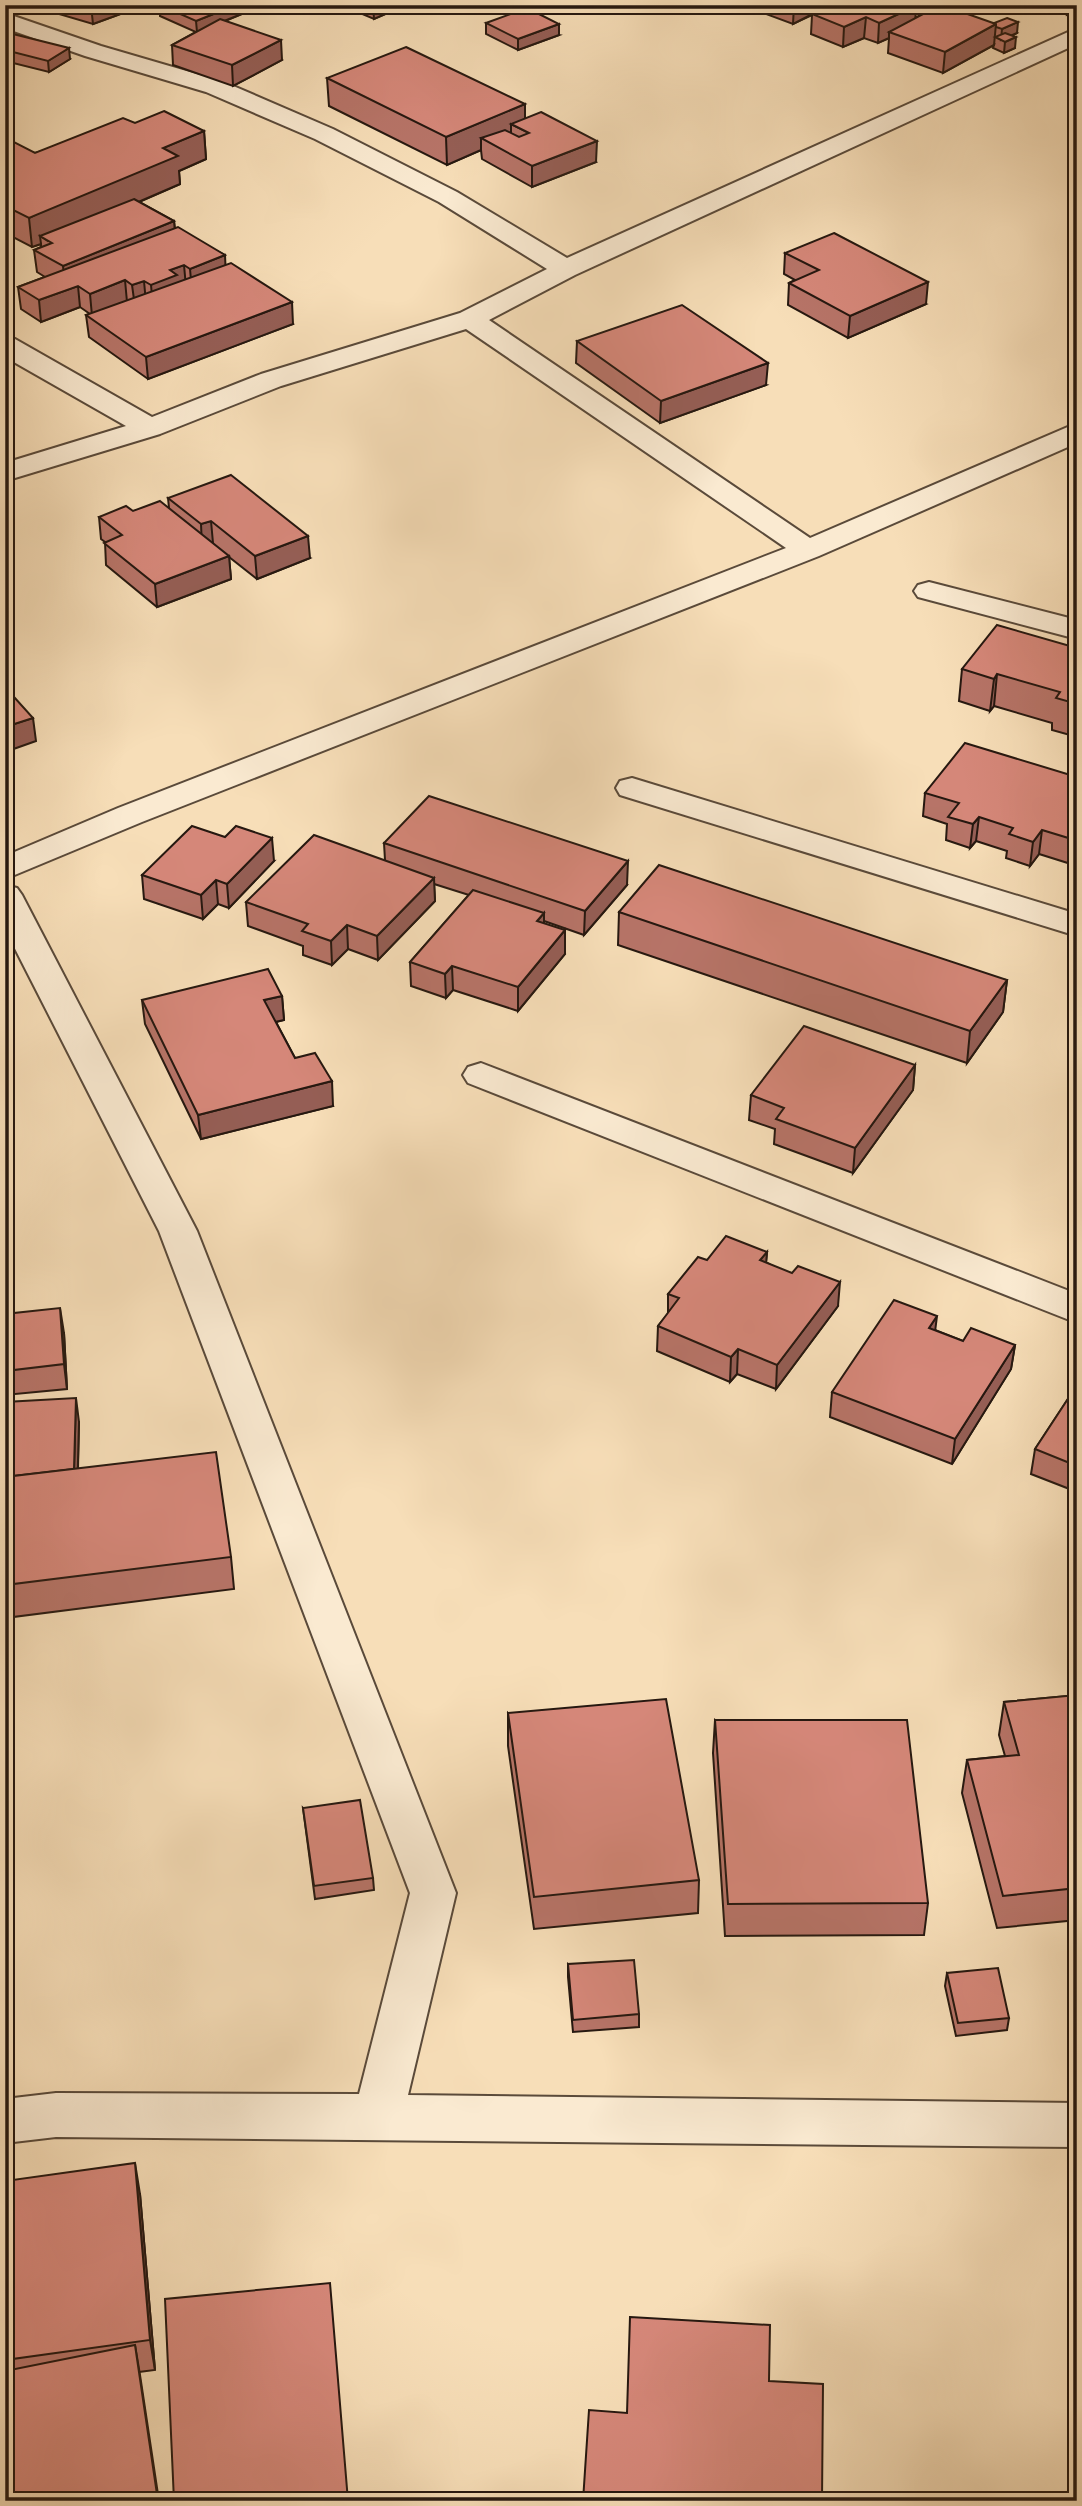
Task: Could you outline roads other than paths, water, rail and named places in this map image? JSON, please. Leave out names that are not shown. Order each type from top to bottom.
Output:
[{"type":"street","points":[[5,20],[93,51],[215,87],[324,134],[448,197],[566,269]]},
{"type":"street","points":[[5,472],[150,428],[271,380],[470,318],[566,269],[1077,35]]},
{"type":"street","points":[[470,318],[808,550]]},
{"type":"street","points":[[5,345],[150,428]]},
{"type":"street","points":[[5,869],[130,816],[808,550],[1077,432]]},
{"type":"street","points":[[929,592],[1077,631]]},
{"type":"street","points":[[632,788],[1077,925]]},
{"type":"street","points":[[5,895],[178,1231],[433,1893],[378,2116]]},
{"type":"street","points":[[481,1074],[1077,1309]]},
{"type":"street","points":[[5,2121],[56,2115],[378,2116],[1077,2126]]}]
